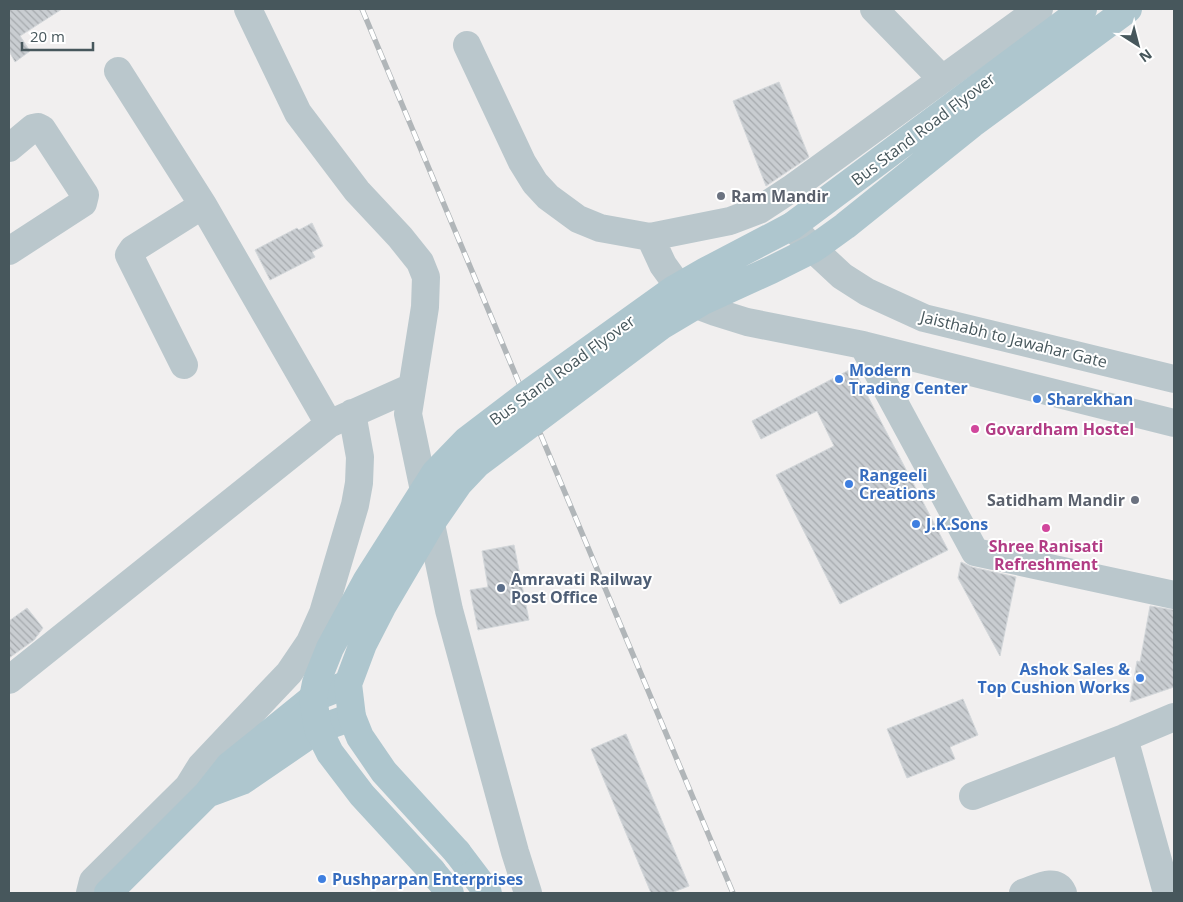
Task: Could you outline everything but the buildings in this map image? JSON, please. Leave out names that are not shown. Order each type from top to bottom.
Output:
[{"type":"main road","name":"Bus Stand Road Flyover","points":[[450,893],[362,796],[330,753],[318,729],[313,698],[316,683],[330,648],[367,580],[435,473],[466,441],[525,396],[673,290],[792,226],[1083,9]]},
{"type":"main road","name":"Bus Stand Road Flyover","points":[[488,893],[457,852],[384,772],[360,737],[352,717],[348,684],[363,644],[382,607],[432,522],[459,482],[477,464],[661,326],[704,301],[813,249],[845,226],[972,124],[1128,9]]},
{"type":"main road","points":[[108,893],[207,794],[229,766],[313,698],[348,684]]},
{"type":"main road","points":[[207,794],[242,781],[318,729],[352,717]]},
{"type":"street","points":[[248,9],[298,113],[356,191],[400,237],[420,262],[426,277],[425,307],[408,414],[449,610],[528,893]]},
{"type":"street","points":[[874,9],[942,79]]},
{"type":"street","points":[[467,45],[522,162],[534,183],[548,197],[578,219],[600,228],[650,237],[730,221],[759,210],[791,190],[1039,9]]},
{"type":"street","points":[[90,893],[93,881],[188,787],[201,766],[289,673],[310,642],[323,613],[356,498],[359,483],[360,457],[341,418],[118,71]]},
{"type":"street","points":[[9,148],[33,128],[38,127],[42,129],[85,195],[83,202],[9,251]]},
{"type":"street","points":[[184,366],[129,255],[133,249],[203,205]]},
{"type":"street","name":"Jaisthabh to Jawahar Gate","points":[[792,226],[842,276],[867,292],[924,318],[1174,379]]},
{"type":"street","points":[[650,237],[663,266],[681,290],[699,306],[715,312],[747,322],[863,345],[1174,423]]},
{"type":"street","points":[[863,345],[975,552],[1174,595]]},
{"type":"street","points":[[9,680],[341,418],[412,387]]},
{"type":"street","points":[[974,796],[1174,717]]},
{"type":"street","points":[[1124,738],[1167,893]]},
{"type":"street","points":[[1023,893],[1051,884],[1056,884],[1063,893]]},
{"type":"railway","points":[[362,9],[733,893]]},
{"type":"place","name":"Ram Mandir","points":[[721,196]]},
{"type":"place","name":"Modern Trading Center","points":[[839,379]]},
{"type":"place","name":"Sharekhan","points":[[1037,399]]},
{"type":"place","name":"Govardham Hostel","points":[[975,429]]},
{"type":"place","name":"Rangeeli Creations","points":[[849,484]]},
{"type":"place","name":"Satidham Mandir","points":[[1135,500]]},
{"type":"place","name":"J.K.Sons","points":[[916,524]]},
{"type":"place","name":"Shree Ranisati Refreshment","points":[[1046,528]]},
{"type":"place","name":"Amravati Railway Post Office","points":[[501,588]]},
{"type":"place","name":"Ashok Sales & Top Cushion Works","points":[[1140,678]]},
{"type":"place","name":"Pushparpan Enterprises","points":[[322,879]]}]
